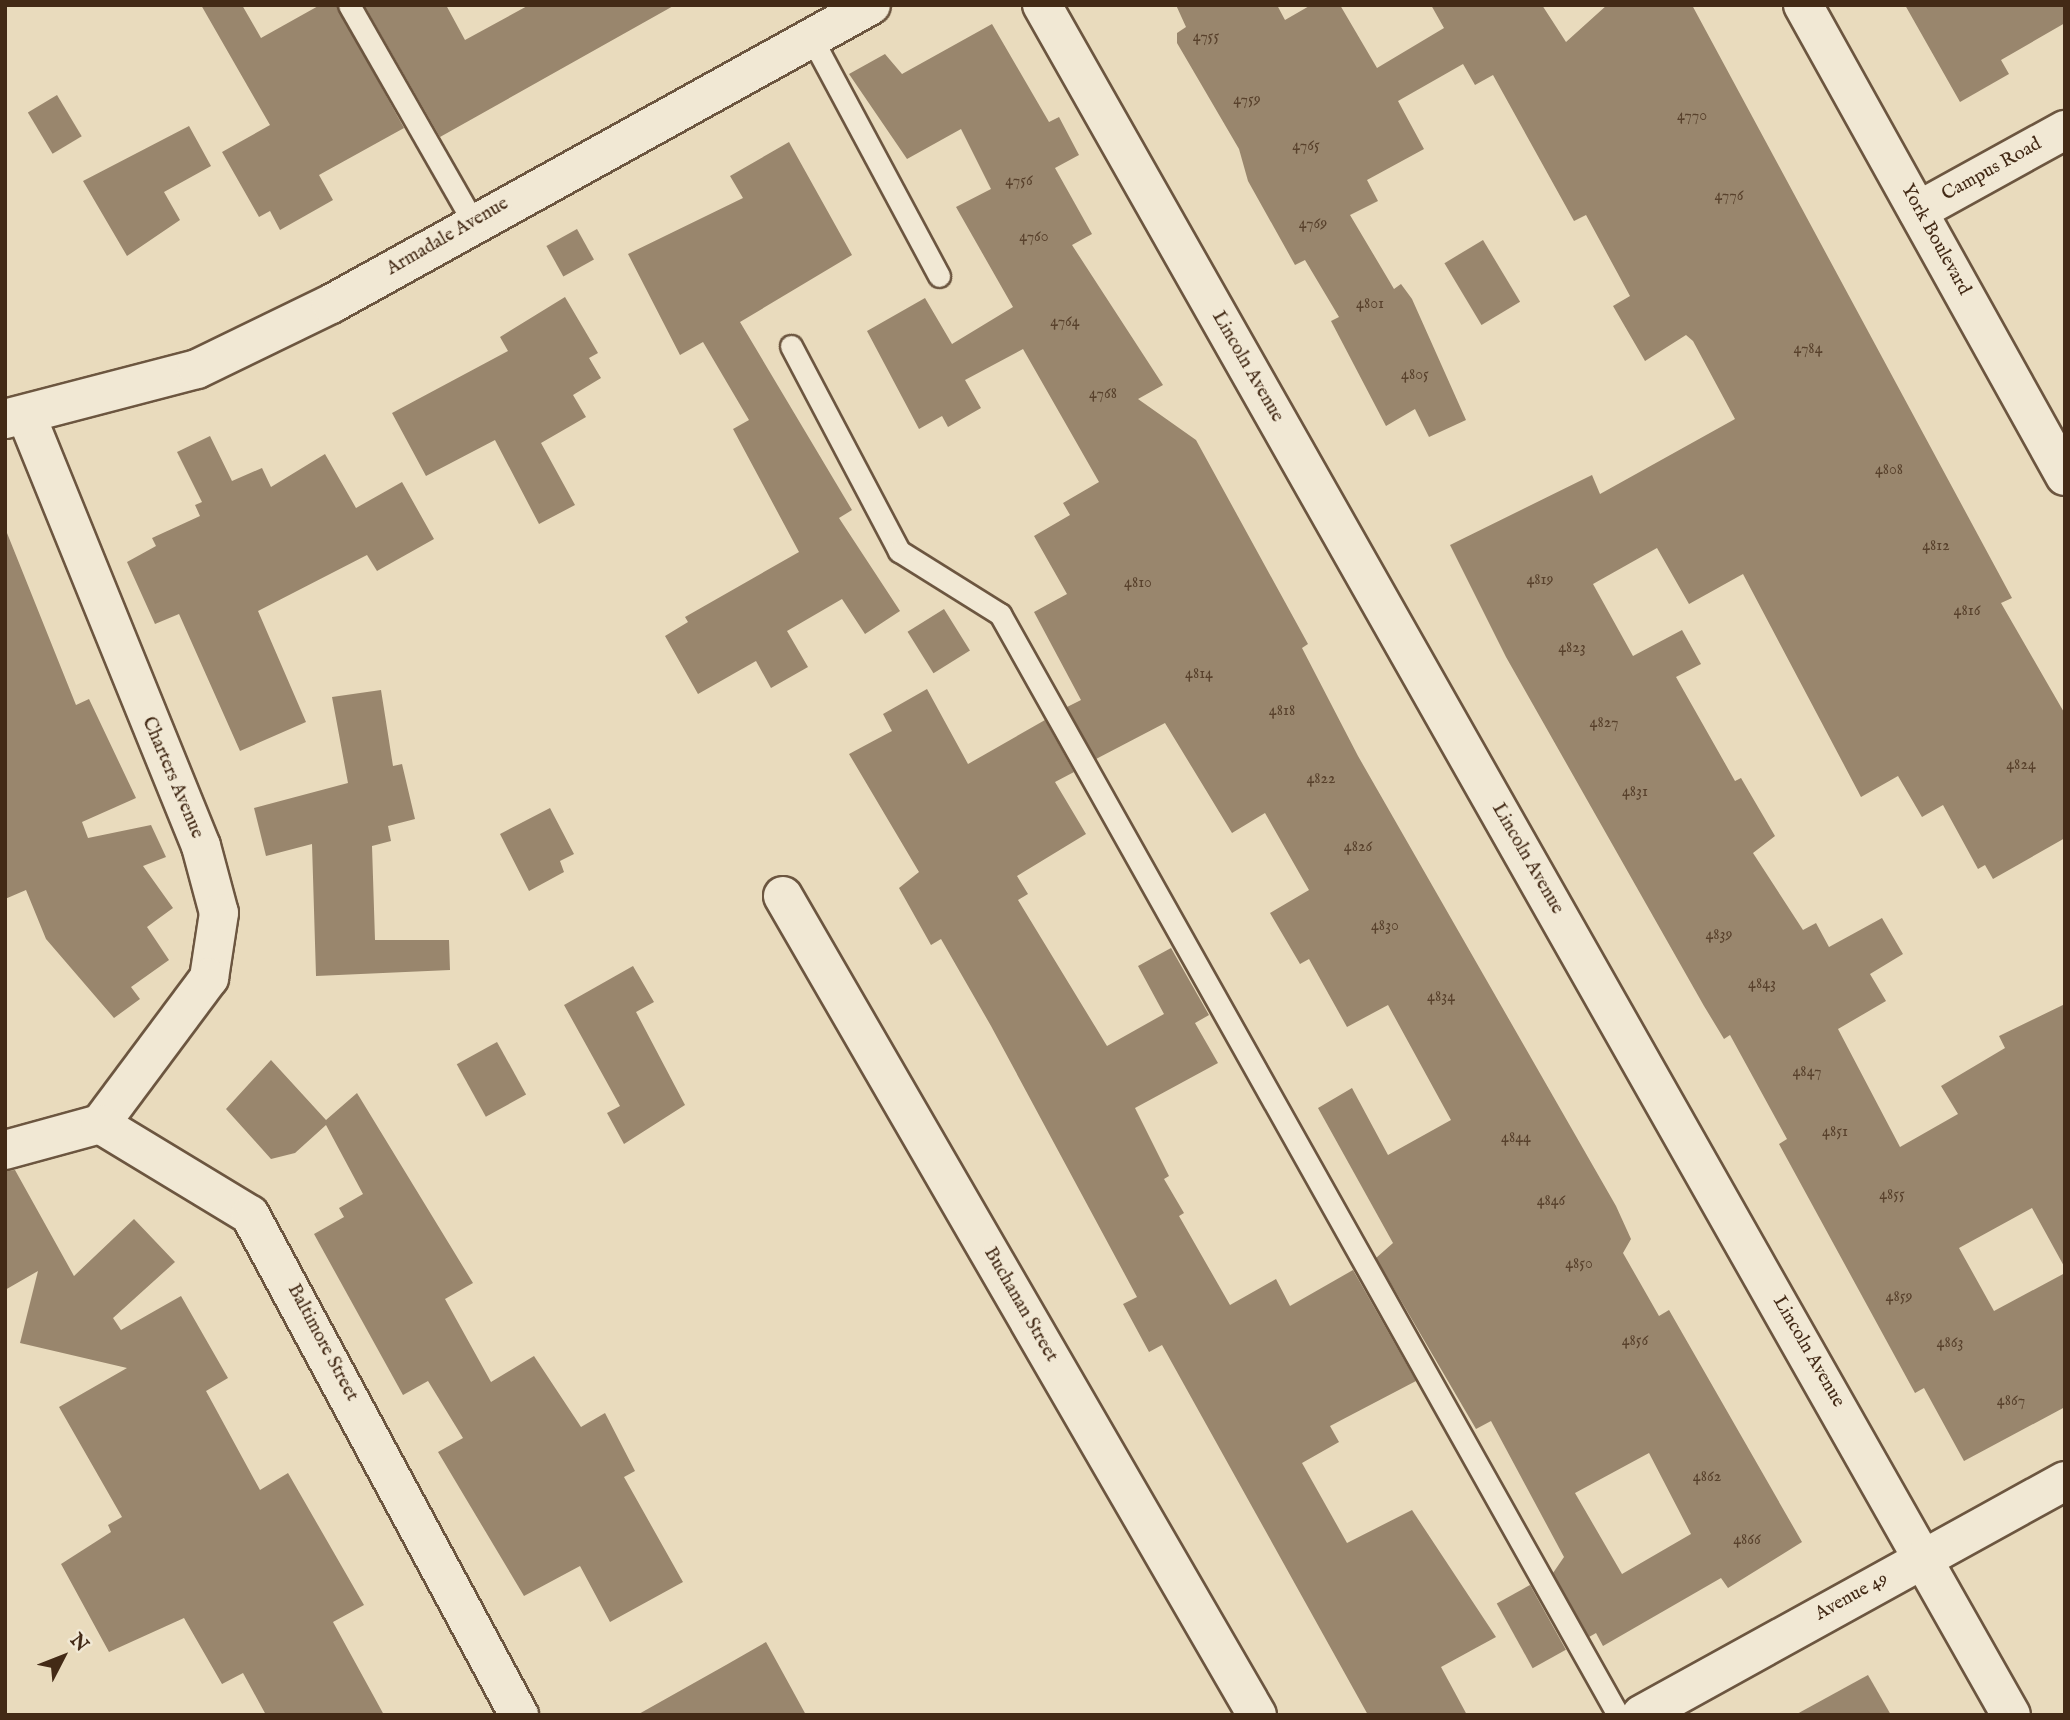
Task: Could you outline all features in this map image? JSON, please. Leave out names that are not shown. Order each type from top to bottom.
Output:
[{"type":"street","name":"Armadale Avenue","points":[[15,417],[197,369],[331,304],[871,5]]},
{"type":"street","name":"Lincoln Avenue","points":[[1042,5],[1924,1557],[2011,1715]]},
{"type":"street","name":"York Boulevard","points":[[1803,5],[2065,476]]},
{"type":"street","name":"Campus Road","points":[[1918,211],[2065,130]]},
{"type":"street","name":"Charters Avenue","points":[[15,417],[201,846],[219,913],[209,978],[100,1124]]},
{"type":"street","name":"Buchanan Street","points":[[783,896],[1257,1715]]},
{"type":"street","points":[[5,1150],[100,1124]]},
{"type":"street","name":"Baltimore Street","points":[[100,1124],[250,1215],[519,1715]]},
{"type":"street","name":"Avenue 49","points":[[1641,1715],[2065,1481]]},
{"type":"lane","points":[[349,5],[474,223]]},
{"type":"lane","points":[[811,37],[939,276]]},
{"type":"lane","points":[[791,346],[899,551],[1000,614],[1618,1715]]},
{"type":"building","points":[[201,5],[242,5],[261,38],[320,5],[336,5],[404,128],[319,175],[333,200],[280,230],[270,211],[259,217],[222,152],[270,125]]},
{"type":"building","points":[[364,5],[446,5],[465,40],[529,5],[675,5],[440,137]]},
{"type":"building","points":[[1176,5],[1277,5],[1285,20],[1311,5],[1340,5],[1377,68],[1444,28],[1431,5],[1542,5],[1566,42],[1607,5],[1692,5],[2012,598],[2001,603],[2065,714],[2065,838],[1993,879],[1985,865],[1978,869],[1943,805],[1922,817],[1898,776],[1861,797],[1743,574],[1689,604],[1657,548],[1593,584],[1633,656],[1682,630],[1701,664],[1676,677],[1735,781],[1741,778],[1775,836],[1753,853],[1803,930],[1816,923],[1829,947],[1882,918],[1903,954],[1870,974],[1886,1001],[1838,1029],[1900,1147],[1958,1114],[1941,1086],[2005,1048],[1999,1036],[2065,1004],[2065,1268],[2032,1208],[1959,1248],[1994,1311],[2065,1273],[2065,1407],[1964,1461],[1924,1388],[1915,1393],[1779,1144],[1787,1139],[1730,1035],[1724,1039],[1704,1006],[1506,657],[1450,545],[1592,475],[1600,494],[1735,419],[1693,341],[1686,335],[1645,361],[1613,306],[1630,296],[1586,215],[1574,221],[1493,75],[1475,85],[1463,64],[1398,101],[1424,149],[1367,180],[1378,201],[1350,215],[1394,289],[1401,284],[1412,299],[1466,420],[1429,437],[1415,409],[1386,426],[1331,321],[1339,317],[1305,260],[1295,265],[1248,181],[1239,149],[1177,43],[1177,33],[1186,27]]},
{"type":"building","points":[[1905,5],[2065,5],[2065,23],[2001,60],[2009,74],[1960,102]]},
{"type":"building","points":[[992,24],[1049,122],[1059,117],[1079,155],[1055,168],[1092,234],[1072,245],[1163,385],[1138,399],[1196,440],[1308,644],[1302,648],[1358,756],[1616,1206],[1631,1239],[1623,1253],[1659,1316],[1669,1310],[1802,1542],[1728,1588],[1721,1578],[1603,1646],[1596,1633],[1589,1637],[1553,1573],[1564,1557],[1491,1421],[1476,1429],[1376,1258],[1393,1243],[1318,1108],[1352,1088],[1388,1155],[1451,1120],[1388,1005],[1347,1027],[1309,959],[1300,964],[1270,913],[1309,890],[1265,813],[1232,833],[1165,723],[1096,759],[1067,707],[1081,700],[1034,612],[1067,594],[1034,536],[1070,515],[1063,503],[1099,482],[1023,349],[965,380],[981,408],[948,427],[942,416],[919,429],[867,331],[925,298],[952,344],[1013,307],[956,207],[991,189],[961,129],[907,159],[849,74],[885,54],[902,74]],"holes":[[[1649,1453],[1691,1534],[1622,1574],[1575,1493]]]},
{"type":"building","points":[[57,95],[82,136],[53,154],[28,113]]},
{"type":"building","points":[[189,126],[211,166],[164,192],[180,220],[127,256],[83,181]]},
{"type":"building","points":[[789,142],[852,255],[740,322],[852,510],[839,518],[900,611],[865,634],[842,599],[787,631],[808,667],[771,688],[756,661],[698,694],[665,636],[688,622],[685,617],[799,552],[733,429],[749,420],[703,342],[680,355],[628,254],[743,198],[730,176]]},
{"type":"building","points":[[577,229],[594,260],[563,277],[546,246]]},
{"type":"building","points":[[1483,240],[1520,302],[1482,325],[1444,263]]},
{"type":"building","points":[[565,297],[598,353],[589,358],[601,378],[573,395],[586,417],[541,443],[575,505],[539,524],[495,440],[426,476],[392,413],[508,351],[500,337]]},
{"type":"building","points":[[210,436],[232,481],[262,468],[271,487],[325,454],[356,508],[402,482],[434,539],[377,571],[367,555],[258,611],[306,722],[240,751],[179,614],[155,624],[127,562],[156,546],[152,538],[200,516],[195,505],[202,502],[177,452]]},
{"type":"building","points":[[5,528],[76,705],[89,699],[136,798],[82,822],[88,838],[151,825],[166,857],[143,866],[173,908],[147,927],[169,960],[131,987],[140,999],[114,1018],[46,939],[26,890],[5,899]]},
{"type":"building","points":[[944,609],[970,651],[933,673],[908,632]]},
{"type":"building","points":[[927,689],[968,764],[1045,720],[1074,772],[1055,782],[1086,834],[1017,876],[1028,894],[1018,900],[1107,1046],[1164,1014],[1138,966],[1171,948],[1209,1015],[1195,1023],[1218,1063],[1135,1108],[1169,1176],[1164,1179],[1184,1213],[1179,1216],[1230,1305],[1276,1279],[1290,1306],[1353,1270],[1416,1381],[1330,1426],[1339,1442],[1302,1463],[1347,1543],[1412,1510],[1496,1637],[1441,1667],[1467,1715],[1368,1715],[1162,1345],[1149,1352],[1123,1304],[1137,1297],[991,1026],[941,939],[931,945],[899,888],[919,872],[849,754],[892,731],[883,714]]},
{"type":"building","points":[[381,690],[393,766],[402,764],[415,819],[388,826],[391,841],[372,846],[375,940],[449,940],[450,970],[316,976],[312,844],[266,856],[254,808],[348,783],[332,697]]},
{"type":"building","points":[[550,808],[574,854],[560,861],[564,872],[529,891],[500,834]]},
{"type":"building","points":[[633,966],[654,1002],[636,1012],[685,1105],[624,1144],[607,1113],[620,1106],[564,1005]]},
{"type":"building","points":[[497,1042],[526,1094],[486,1117],[457,1064]]},
{"type":"building","points":[[271,1060],[326,1120],[357,1093],[473,1283],[445,1299],[491,1382],[534,1356],[581,1427],[605,1413],[635,1471],[624,1477],[683,1582],[610,1622],[580,1566],[524,1596],[438,1452],[463,1438],[428,1381],[403,1395],[314,1234],[344,1217],[339,1208],[363,1194],[326,1125],[295,1153],[271,1159],[226,1109]]},
{"type":"building","points":[[15,1170],[74,1276],[134,1219],[175,1262],[113,1318],[121,1330],[181,1296],[228,1378],[206,1391],[260,1490],[288,1473],[364,1605],[333,1622],[384,1715],[266,1715],[243,1673],[222,1684],[184,1618],[109,1652],[61,1564],[111,1532],[108,1525],[122,1517],[59,1407],[127,1368],[20,1343],[38,1271],[5,1290],[5,1171]]},
{"type":"building","points":[[1530,1585],[1566,1650],[1533,1668],[1497,1603]]},
{"type":"building","points":[[766,1642],[806,1715],[637,1715],[726,1665]]},
{"type":"building","points":[[1868,1675],[1891,1715],[1795,1715]]}]
